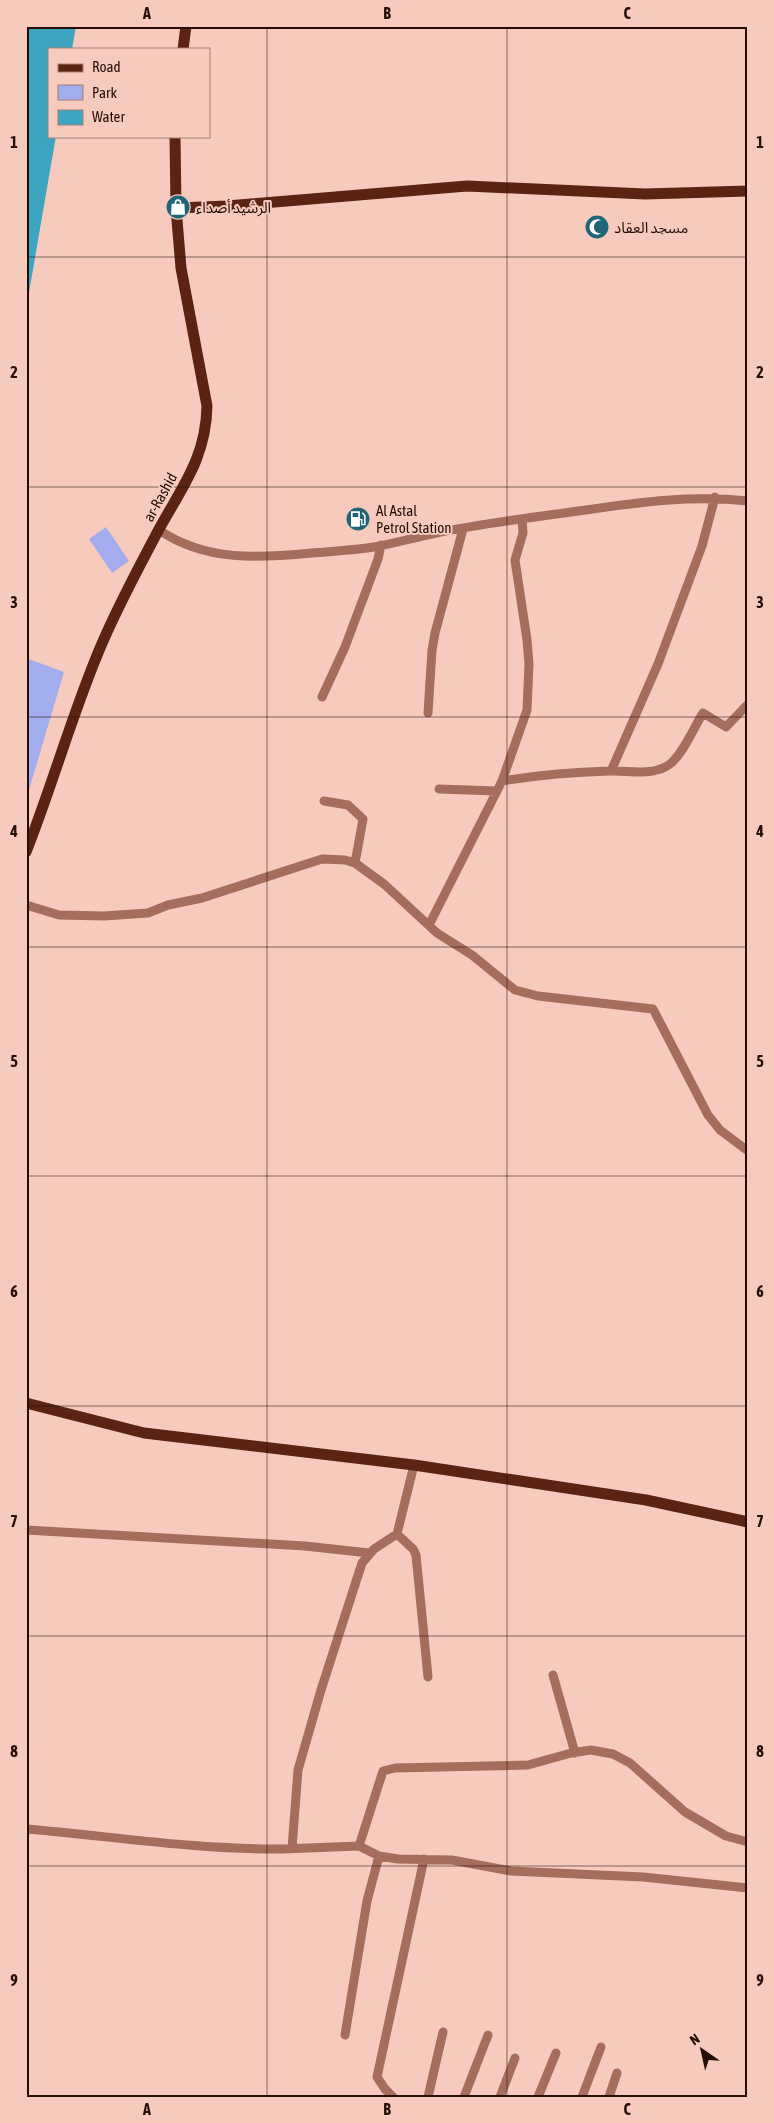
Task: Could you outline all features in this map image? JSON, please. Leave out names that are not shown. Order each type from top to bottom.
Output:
[{"type":"main road","points":[[183,48],[186,26]]},
{"type":"main road","name":"ar-Rashid","points":[[26,852],[98,653],[121,603],[189,477],[200,453],[207,426],[207,406],[181,268],[176,208],[175,138]]},
{"type":"main road","points":[[176,208],[236,206],[467,186],[645,194],[748,191]]},
{"type":"main road","points":[[26,1402],[144,1433],[414,1465],[646,1500],[748,1522]]},
{"type":"street","points":[[159,530],[180,543],[235,557],[258,558],[381,546],[522,519],[672,498],[715,497],[748,501]]},
{"type":"street","points":[[611,771],[665,646],[702,546],[715,497]]},
{"type":"street","points":[[429,925],[502,781],[527,710],[529,664],[515,560],[523,533],[522,519]]},
{"type":"street","points":[[428,713],[432,650],[435,633],[464,529]]},
{"type":"street","points":[[322,697],[345,647],[378,559],[381,546]]},
{"type":"street","points":[[502,781],[533,775],[648,771],[669,765],[677,758],[703,713],[726,726],[748,704]]},
{"type":"street","points":[[439,789],[497,791]]},
{"type":"street","points":[[324,801],[348,805],[363,819],[361,840],[355,863]]},
{"type":"street","points":[[26,905],[59,915],[104,916],[148,913],[168,905],[202,898],[322,859],[333,858],[355,863],[384,884],[429,925],[472,955],[515,990],[538,996],[653,1009],[708,1115],[720,1130],[748,1151]]},
{"type":"street","points":[[292,1848],[298,1770],[352,1593],[362,1563],[369,1553],[397,1534],[414,1465]]},
{"type":"street","points":[[26,1530],[305,1546],[369,1553]]},
{"type":"street","points":[[397,1534],[416,1555],[428,1677]]},
{"type":"street","points":[[553,1675],[575,1753]]},
{"type":"street","points":[[359,1846],[383,1771],[395,1768],[528,1765],[591,1750],[623,1758],[685,1812],[726,1836],[748,1842]]},
{"type":"street","points":[[26,1829],[110,1838],[209,1845],[292,1848],[359,1846],[379,1856],[452,1860],[510,1871],[643,1877],[748,1888]]},
{"type":"street","points":[[345,2036],[367,1901],[379,1856]]},
{"type":"street","points":[[393,2097],[377,2077],[424,1859]]},
{"type":"street","points":[[428,2097],[443,2032]]},
{"type":"street","points":[[464,2097],[488,2035]]},
{"type":"street","points":[[582,2097],[601,2046]]},
{"type":"street","points":[[538,2097],[556,2054]]},
{"type":"street","points":[[500,2097],[515,2058]]},
{"type":"street","points":[[609,2097],[617,2074]]},
{"type":"green space","points":[[106,527],[129,561],[112,573],[89,539]]},
{"type":"green space","points":[[26,658],[64,672],[26,800]]},
{"type":"water","points":[[26,26],[76,26],[72,48],[48,48],[48,138],[56,138],[26,310]]},
{"type":"place","name":"الرشيد أصداء","points":[[178,207]]},
{"type":"place","name":"مسجد العقاد","points":[[597,227]]},
{"type":"place","name":"Al Astal Petrol Station","points":[[358,519]]}]
